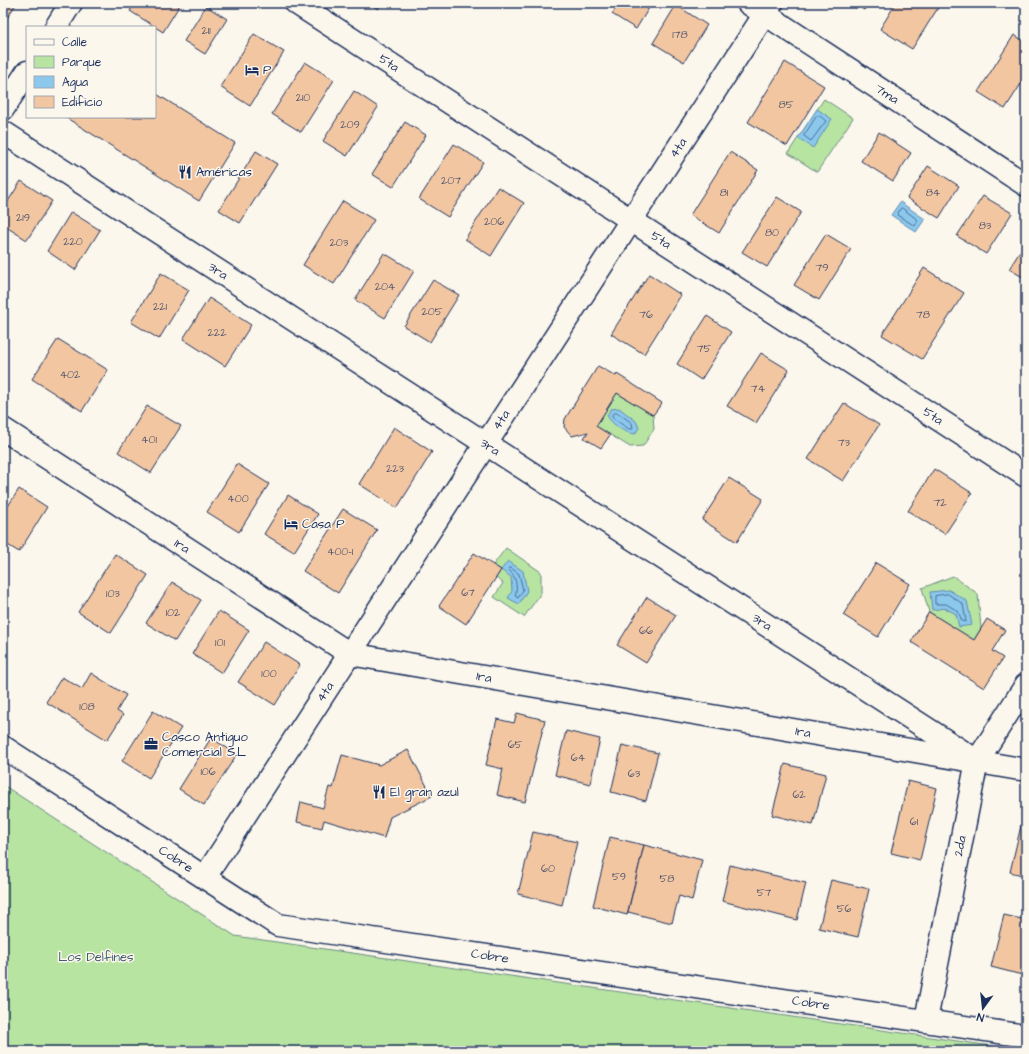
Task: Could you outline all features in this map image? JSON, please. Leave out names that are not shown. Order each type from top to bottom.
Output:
[{"type":"street","points":[[57,26],[71,3]]},
{"type":"street","name":"5ta","points":[[296,3],[1026,476]]},
{"type":"street","name":"4ta","points":[[205,877],[631,220],[761,7]]},
{"type":"street","name":"7ma","points":[[761,7],[1026,185]]},
{"type":"street","points":[[3,109],[26,74]]},
{"type":"street","name":"3ra","points":[[3,132],[977,761]]},
{"type":"street","name":"1ra","points":[[3,429],[350,654],[1026,770]]},
{"type":"street","name":"2da","points":[[926,1020],[977,761],[1026,685]]},
{"type":"street","name":"Cobre","points":[[3,747],[278,925],[1026,1036]]},
{"type":"green space","points":[[824,99],[853,118],[817,172],[788,153]]},
{"type":"green space","points":[[617,393],[653,415],[654,429],[643,446],[630,447],[596,426]]},
{"type":"green space","points":[[506,548],[541,572],[541,593],[524,617],[494,597],[503,583],[496,578],[501,570],[493,565]]},
{"type":"green space","points":[[953,576],[978,594],[981,628],[974,640],[929,612],[922,588]]},
{"type":"green space","name":"Los Delfines","points":[[3,785],[235,936],[1026,1051],[3,1051]]},
{"type":"water","points":[[817,109],[832,119],[813,148],[798,138]]},
{"type":"water","points":[[900,202],[925,219],[916,232],[891,215]]},
{"type":"water","points":[[619,408],[636,421],[639,428],[635,434],[622,430],[615,425],[607,415],[611,409]]},
{"type":"water","points":[[508,561],[523,571],[527,591],[519,604],[508,598],[512,591],[511,577],[501,570]]},
{"type":"water","points":[[949,590],[967,601],[972,625],[959,627],[956,614],[945,608],[932,610],[930,592]]},
{"type":"building","points":[[3,3],[16,4],[3,24]]},
{"type":"building","points":[[135,3],[181,3],[163,32],[156,26],[154,26],[130,11]]},
{"type":"building","points":[[369,3],[382,3],[378,9]]},
{"type":"building","points":[[619,3],[652,3],[636,29],[612,14]]},
{"type":"building","points":[[853,3],[869,3],[864,10]]},
{"type":"building","points":[[896,3],[941,3],[912,49],[880,29]]},
{"type":"building","points":[[676,5],[707,25],[684,62],[653,43]]},
{"type":"building","points":[[206,6],[227,19],[205,54],[184,41]]},
{"type":"building","name":"P","points":[[254,34],[284,52],[250,106],[220,87]]},
{"type":"building","points":[[1014,35],[1026,42],[1026,76],[1005,109],[978,92]]},
{"type":"building","points":[[305,62],[334,80],[301,132],[272,114]]},
{"type":"building","points":[[785,62],[824,86],[787,146],[748,122]]},
{"type":"building","points":[[354,91],[378,107],[347,156],[323,141]]},
{"type":"building","name":"Américas","points":[[156,94],[235,143],[199,201],[67,118],[156,118]]},
{"type":"building","points":[[405,122],[426,135],[393,187],[372,174]]},
{"type":"building","points":[[879,132],[911,153],[893,181],[861,161]]},
{"type":"building","points":[[454,144],[483,162],[448,217],[419,199]]},
{"type":"building","points":[[256,151],[277,164],[240,223],[219,210]]},
{"type":"building","points":[[730,152],[758,170],[719,233],[690,215]]},
{"type":"building","points":[[928,166],[959,186],[939,218],[907,198]]},
{"type":"building","points":[[21,181],[52,201],[27,240],[3,225],[3,209]]},
{"type":"building","points":[[498,187],[524,203],[491,256],[465,239]]},
{"type":"building","points":[[983,196],[1012,213],[986,254],[957,236]]},
{"type":"building","points":[[777,197],[801,212],[767,267],[742,252]]},
{"type":"building","points":[[343,201],[374,220],[334,284],[303,265]]},
{"type":"building","points":[[71,212],[100,230],[75,270],[47,251]]},
{"type":"building","points":[[826,234],[851,249],[819,300],[794,285]]},
{"type":"building","points":[[1026,242],[1026,279],[1009,269]]},
{"type":"building","points":[[384,253],[414,271],[385,318],[355,300]]},
{"type":"building","points":[[924,268],[964,293],[922,359],[882,335]]},
{"type":"building","points":[[161,273],[189,290],[159,339],[131,322]]},
{"type":"building","points":[[649,274],[681,295],[644,354],[611,334]]},
{"type":"building","points":[[433,280],[459,295],[430,342],[404,326]]},
{"type":"building","points":[[209,298],[251,325],[225,366],[183,339]]},
{"type":"building","points":[[707,316],[731,332],[701,380],[677,364]]},
{"type":"building","points":[[58,339],[108,370],[82,411],[32,379]]},
{"type":"building","points":[[761,353],[789,370],[756,423],[727,406]]},
{"type":"building","points":[[598,366],[616,376],[617,374],[662,403],[653,415],[617,393],[596,426],[610,435],[601,448],[584,438],[588,432],[572,436],[564,427],[565,419]]},
{"type":"building","points":[[844,403],[879,425],[843,481],[808,459]]},
{"type":"building","points":[[147,406],[181,426],[151,473],[118,452]]},
{"type":"building","points":[[394,427],[432,452],[397,508],[359,484]]},
{"type":"building","points":[[237,464],[269,484],[239,532],[207,512]]},
{"type":"building","points":[[934,469],[972,493],[945,534],[908,511]]},
{"type":"building","points":[[729,478],[763,499],[737,542],[702,520]]},
{"type":"building","points":[[19,489],[47,507],[19,552],[3,542],[3,514]]},
{"type":"building","name":"Casa P","points":[[288,495],[318,514],[294,552],[264,534]]},
{"type":"building","points":[[343,509],[377,530],[338,593],[303,571]]},
{"type":"building","points":[[474,553],[501,570],[466,624],[439,606]]},
{"type":"building","points":[[115,554],[148,575],[111,633],[78,612]]},
{"type":"building","points":[[876,563],[910,584],[878,637],[843,615]]},
{"type":"building","points":[[172,582],[201,600],[175,641],[146,623]]},
{"type":"building","points":[[647,597],[676,615],[646,663],[617,645]]},
{"type":"building","points":[[219,611],[249,630],[222,673],[192,654]]},
{"type":"building","points":[[929,612],[974,640],[987,619],[1005,630],[992,651],[1003,658],[984,688],[911,642]]},
{"type":"building","points":[[264,642],[300,665],[275,705],[238,682]]},
{"type":"building","points":[[91,673],[126,695],[117,711],[123,715],[107,740],[46,702],[62,677],[82,689]]},
{"type":"building","name":"Casco Antiguo Comercial S.L","points":[[153,711],[181,728],[149,778],[122,761]]},
{"type":"building","points":[[517,713],[545,720],[525,802],[497,795],[503,769],[486,765],[497,719],[514,723]]},
{"type":"building","points":[[566,731],[600,739],[590,784],[555,775]]},
{"type":"building","points":[[211,738],[237,754],[204,805],[179,789]]},
{"type":"building","points":[[622,745],[658,753],[646,801],[611,792]]},
{"type":"building","name":"El gran azul","points":[[408,750],[432,796],[390,817],[384,838],[324,820],[322,828],[297,822],[301,802],[323,808],[329,787],[333,788],[342,755],[379,765]]},
{"type":"building","points":[[785,764],[826,774],[813,825],[772,815]]},
{"type":"building","points":[[908,781],[937,788],[920,860],[891,853]]},
{"type":"building","points":[[1024,813],[1026,814],[1026,876],[1010,872]]},
{"type":"building","points":[[533,832],[577,842],[562,905],[518,894]]},
{"type":"building","points":[[610,837],[644,845],[627,915],[593,906]]},
{"type":"building","points":[[644,845],[702,860],[692,900],[679,896],[672,923],[628,912]]},
{"type":"building","points":[[730,865],[806,883],[797,920],[722,901]]},
{"type":"building","points":[[831,880],[869,889],[858,937],[819,928]]},
{"type":"building","points":[[1004,915],[1026,920],[1026,976],[991,967]]},
{"type":"place","name":"P","points":[[252,70]]},
{"type":"place","name":"Américas","points":[[185,172]]},
{"type":"place","name":"Casa P","points":[[291,524]]},
{"type":"place","name":"Casco Antiguo Comercial S.L","points":[[151,744]]},
{"type":"place","name":"El gran azul","points":[[379,792]]}]
